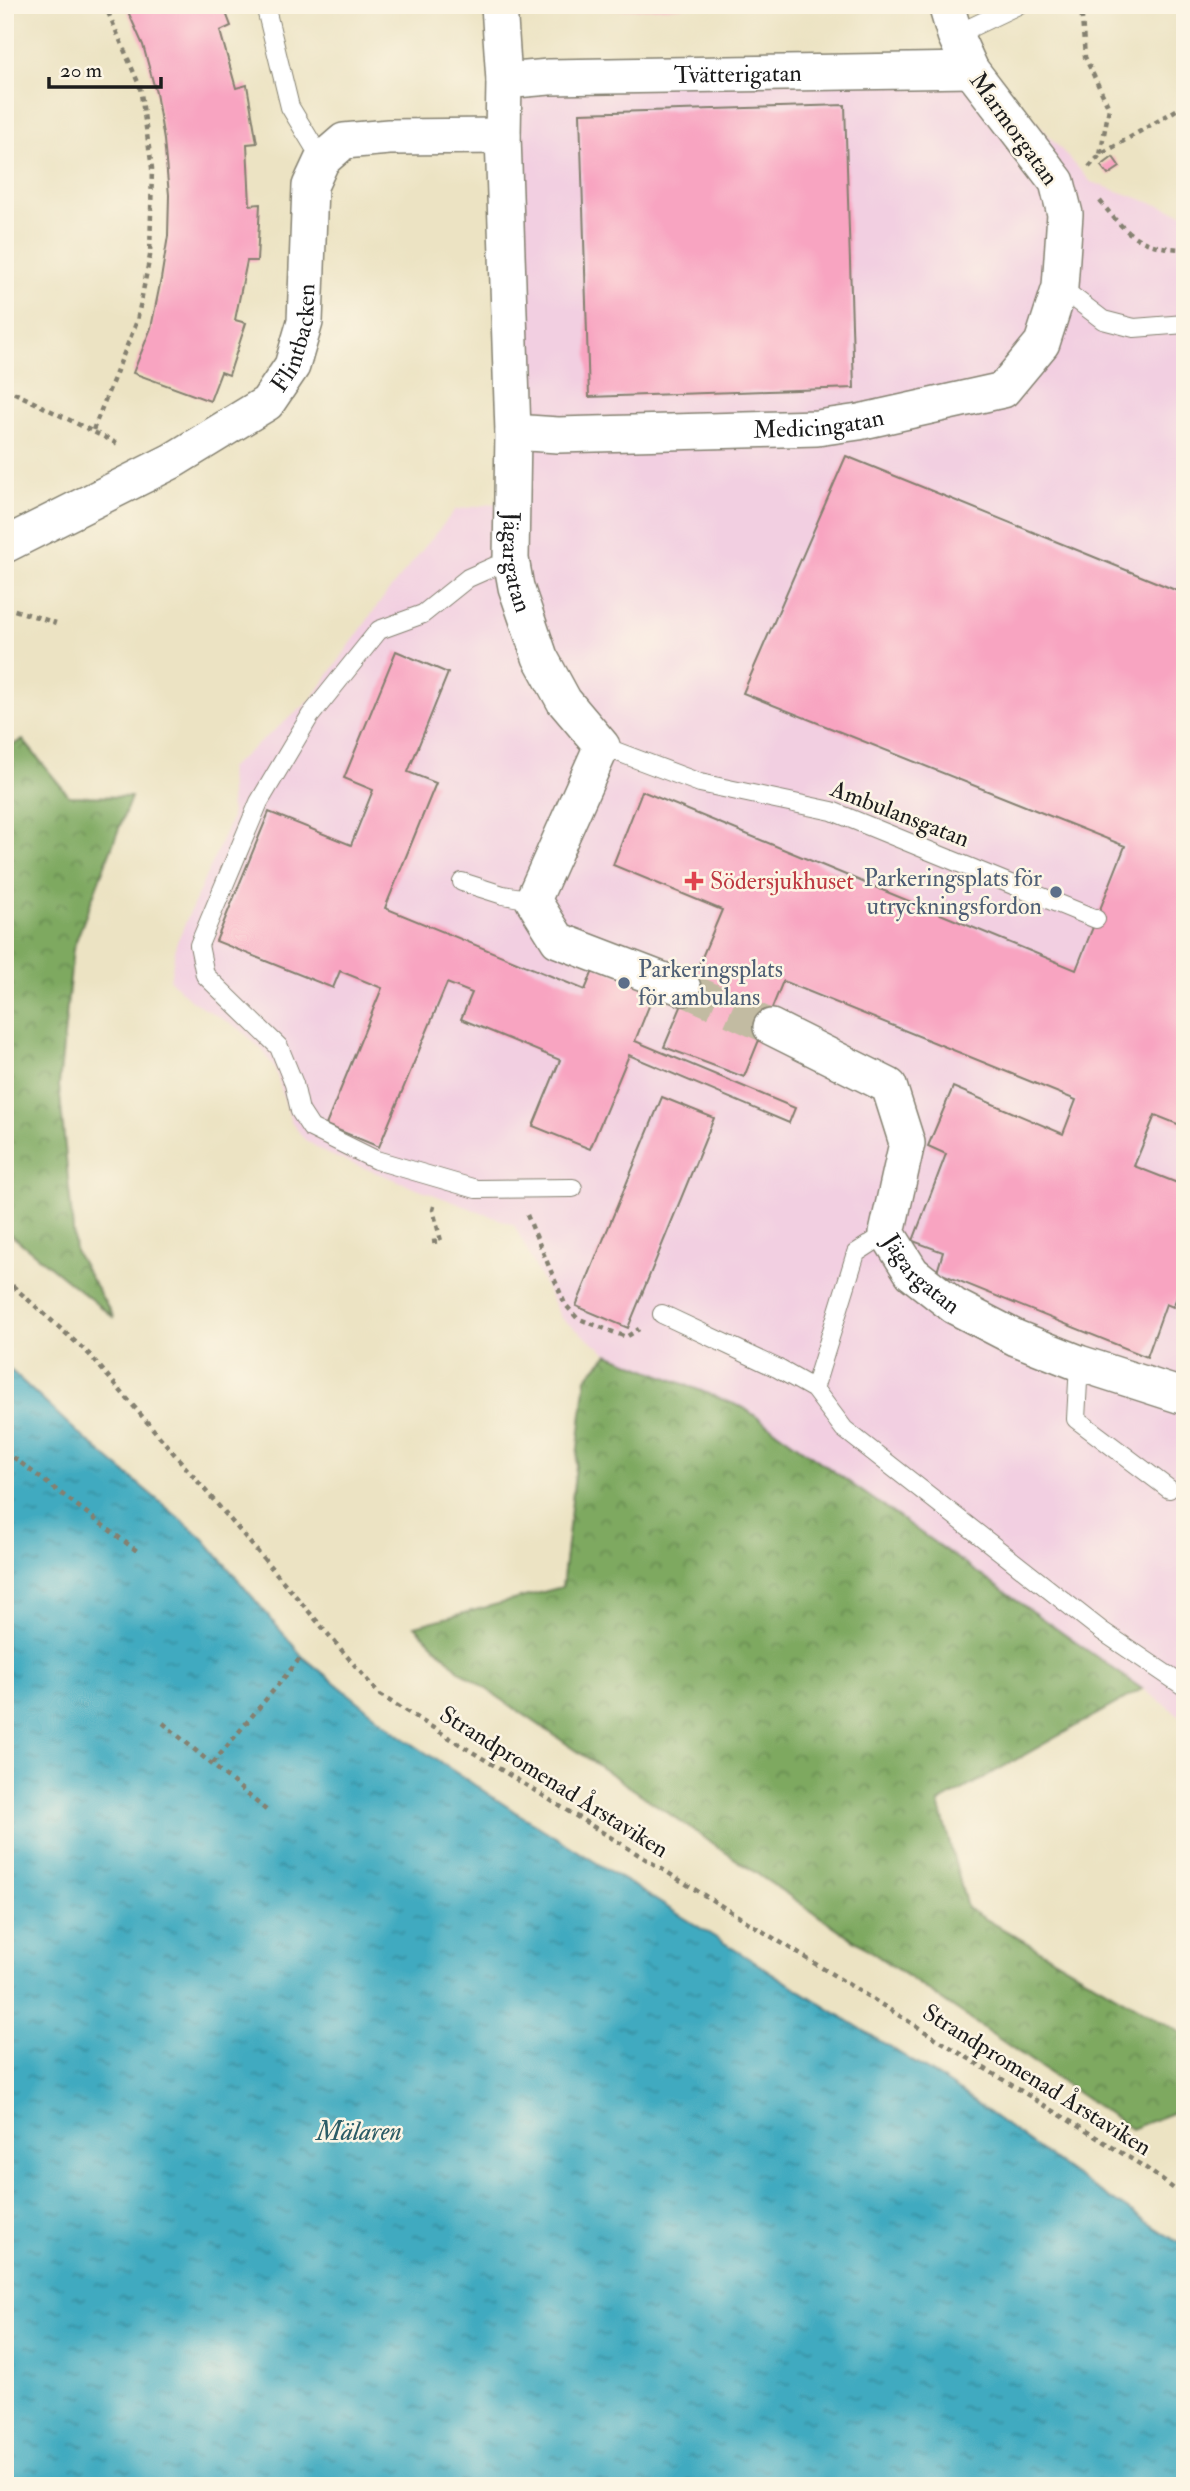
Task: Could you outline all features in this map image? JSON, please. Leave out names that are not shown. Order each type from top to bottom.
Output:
[{"type":"street","name":"Jägargatan","points":[[499,5],[504,81],[503,136],[513,432],[511,558],[516,587],[540,657],[564,701],[602,746]]},
{"type":"street","name":"Marmorgatan","points":[[951,20],[971,70],[1069,179],[1060,287]]},
{"type":"street","name":"Tvätterigatan","points":[[504,81],[563,77],[971,70]]},
{"type":"street","points":[[322,160],[344,141],[389,137],[503,136]]},
{"type":"street","name":"Flintbacken","points":[[5,545],[159,468],[267,403],[292,366],[305,321],[310,186],[322,160]]},
{"type":"street","name":"Medicingatan","points":[[513,432],[558,435],[817,428],[859,422],[1003,390],[1042,343],[1060,287]]},
{"type":"street","points":[[602,746],[533,900],[558,940],[683,988]]},
{"type":"street","name":"Jägargatan","points":[[771,1027],[889,1086],[907,1143],[887,1233],[912,1273],[954,1306],[1016,1338],[1079,1363],[1185,1397]]},
{"type":"lane","points":[[265,5],[290,107],[322,160]]},
{"type":"lane","points":[[951,20],[1018,5]]},
{"type":"lane","points":[[1060,287],[1103,320],[1134,328],[1185,324]]},
{"type":"lane","points":[[511,558],[468,578],[423,614],[379,630],[310,716],[259,802],[198,945],[205,975],[279,1047],[294,1084],[300,1111],[311,1128],[376,1160],[476,1189],[573,1188]]},
{"type":"lane","name":"Ambulansgatan","points":[[602,746],[700,782],[832,811],[1096,919]]},
{"type":"lane","points":[[462,882],[503,895],[533,900]]},
{"type":"lane","points":[[814,1389],[856,1253],[887,1233]]},
{"type":"lane","points":[[662,1314],[814,1389],[844,1429],[1102,1631],[1185,1687]]},
{"type":"lane","points":[[1079,1363],[1076,1419],[1169,1489]]},
{"type":"path","points":[[93,430],[137,321],[150,256],[152,168],[140,87],[105,5]]},
{"type":"path","points":[[1081,5],[1085,57],[1109,108],[1100,155]]},
{"type":"path","points":[[1161,5],[1185,8]]},
{"type":"path","points":[[1185,100],[1183,106],[1100,155],[1069,179],[1120,226],[1146,245],[1185,248]]},
{"type":"path","points":[[5,388],[93,430],[159,468]]},
{"type":"path","points":[[5,607],[55,623]]},
{"type":"path","points":[[432,1242],[441,1241],[433,1210],[440,1178]]},
{"type":"path","points":[[516,1188],[565,1304],[577,1318],[626,1338],[662,1314]]},
{"type":"path","name":"Strandpromenad Årstaviken","points":[[5,1279],[89,1354],[380,1695],[1146,2168],[1185,2197]]},
{"type":"path","points":[[5,1451],[137,1551]]},
{"type":"path","points":[[213,1763],[302,1656]]},
{"type":"path","points":[[163,1723],[266,1810]]},
{"type":"shaded area","name":"Södersjukhuset","points":[[984,65],[1091,182],[1185,214],[1185,1719],[744,1408],[608,1354],[561,1318],[514,1225],[327,1154],[304,1139],[291,1121],[275,1069],[263,1051],[241,1030],[192,1001],[170,980],[176,944],[231,819],[229,768],[311,700],[383,598],[455,510],[522,499],[503,81]]},
{"type":"green space","points":[[23,740],[69,796],[131,797],[73,949],[59,1085],[75,1251],[114,1318],[5,1230],[5,748]]},
{"type":"green space","points":[[608,1354],[744,1408],[1142,1689],[939,1803],[967,1908],[1185,2035],[1185,2108],[1131,2129],[460,1671],[415,1626],[562,1587],[586,1378]]},
{"type":"water","name":"Mälaren","points":[[5,1365],[78,1433],[204,1539],[302,1656],[402,1737],[514,1811],[952,2086],[1073,2174],[1185,2247],[1185,2486],[5,2486]]},
{"type":"building","points":[[125,5],[223,5],[231,26],[220,31],[236,88],[247,85],[257,143],[247,144],[250,205],[260,204],[257,261],[247,261],[235,320],[246,323],[229,375],[221,372],[210,401],[133,373],[151,328],[161,279],[168,236],[169,195],[156,93],[143,45]]},
{"type":"building","points":[[610,5],[683,5],[683,7],[610,10]]},
{"type":"building","points":[[845,105],[854,388],[589,397],[580,113]]},
{"type":"building","points":[[1113,157],[1120,167],[1108,175],[1101,166]]},
{"type":"building","points":[[846,456],[1185,594],[1185,1127],[1155,1115],[1134,1166],[1185,1186],[1185,1278],[1173,1307],[1166,1304],[1147,1357],[937,1272],[943,1252],[913,1241],[946,1154],[928,1146],[953,1087],[1063,1134],[1076,1100],[783,981],[744,1077],[664,1047],[722,910],[613,865],[642,791],[1076,970],[1125,846],[743,693]]},
{"type":"building","points":[[396,651],[448,673],[408,772],[436,783],[385,908],[585,990],[595,966],[655,991],[635,1041],[795,1108],[789,1123],[629,1055],[590,1149],[533,1126],[560,1060],[461,1019],[472,993],[447,983],[379,1147],[326,1125],[382,988],[340,971],[333,988],[216,941],[269,812],[351,845],[373,790],[344,778]]},
{"type":"building","points":[[662,1097],[714,1118],[628,1328],[576,1306]]},
{"type":"tunnel","points":[[683,988],[771,1027]]},
{"type":"place","name":"Södersjukhuset","points":[[694,881]]},
{"type":"place","name":"Parkeringsplats för utryckningsfordon","points":[[1056,892]]},
{"type":"place","name":"Parkeringsplats för ambulans","points":[[624,983]]}]
